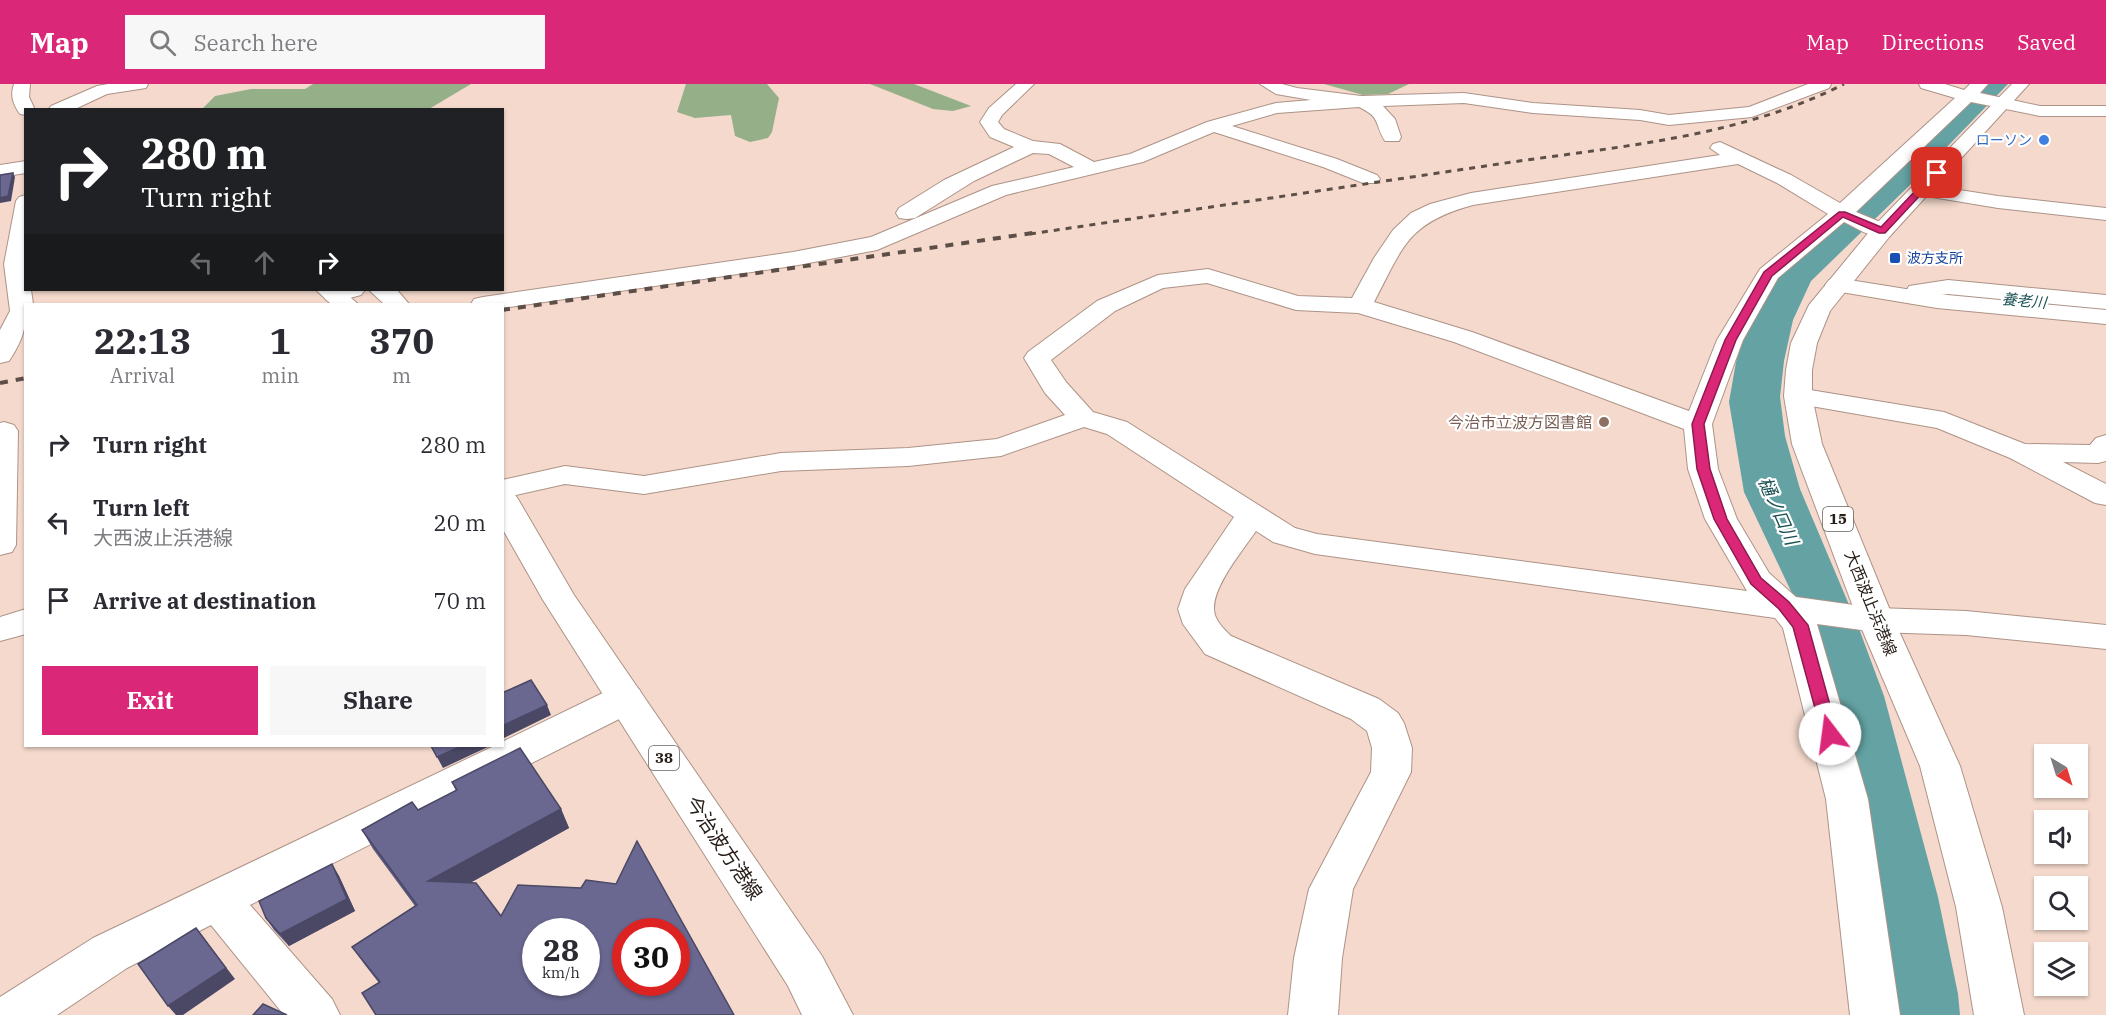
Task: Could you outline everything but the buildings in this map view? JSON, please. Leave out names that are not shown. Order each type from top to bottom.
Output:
[{"type":"street","points":[[22,84],[19,90],[24,108]]},
{"type":"street","points":[[62,108],[103,90],[140,84]]},
{"type":"street","points":[[1026,84],[995,112],[989,122],[997,133],[1030,147],[1053,148],[1091,168]]},
{"type":"street","points":[[1268,84],[1276,89],[1293,93],[1349,97],[1365,101],[1386,118],[1392,136]]},
{"type":"street","points":[[490,303],[793,259],[877,243],[999,190],[1136,158],[1213,126],[1276,108],[1365,101],[1464,98],[1533,108],[1640,115],[1669,120],[1752,112],[1823,84]]},
{"type":"street","points":[[1928,84],[1993,92],[2040,111],[2106,111]]},
{"type":"street","points":[[1875,1015],[1847,799],[1800,625],[1791,607],[1756,580],[1721,519],[1703,469],[1698,424],[1730,340],[1768,274],[1846,215],[1993,92]]},
{"type":"street","name":"大西波止浜港線","points":[[1993,92],[1921,190],[1877,229],[1818,310],[1804,343],[1799,370],[1798,396],[1807,444],[1866,618],[1940,765],[1979,908],[1999,1015]]},
{"type":"street","points":[[1669,120],[1784,179],[1846,215],[1877,229]]},
{"type":"street","points":[[1213,126],[1330,163],[1370,179]]},
{"type":"street","points":[[850,248],[894,224],[950,185],[990,164],[1030,147]]},
{"type":"street","points":[[1360,306],[1401,232],[1417,219],[1436,209],[1471,199],[1741,158]]},
{"type":"street","points":[[0,171],[24,167]]},
{"type":"street","points":[[1921,190],[1998,202],[2106,214]]},
{"type":"street","points":[[0,355],[22,311],[16,264],[24,214]]},
{"type":"street","points":[[1698,424],[1463,337],[1360,306],[1296,303],[1208,276],[1158,282],[1106,306],[1037,358],[1055,387],[1083,418],[1117,428],[1284,536],[1315,544],[1866,618],[1966,623],[2106,637]]},
{"type":"street","points":[[1837,285],[1915,297],[2106,317]]},
{"type":"street","points":[[1915,297],[1917,291],[1948,287],[2106,302]]},
{"type":"street","points":[[383,291],[396,303]]},
{"type":"street","points":[[1798,396],[1944,421],[2020,452],[2106,496]]},
{"type":"street","points":[[504,489],[565,475],[644,485],[781,462],[908,457],[1001,447],[1083,418]]},
{"type":"street","points":[[0,545],[10,429]]},
{"type":"street","points":[[2020,452],[2098,454],[2106,444]]},
{"type":"street","name":"今治波方港線","points":[[504,502],[560,600],[805,971],[828,1015]]},
{"type":"street","points":[[1251,515],[1201,590],[1196,609],[1204,630],[1218,645],[1365,708],[1384,723],[1392,748],[1391,772],[1331,889],[1318,958],[1313,1015]]},
{"type":"street","points":[[0,629],[24,622]]},
{"type":"street","points":[[15,1015],[110,953],[625,699]]},
{"type":"street","points":[[217,900],[315,1015]]},
{"type":"green space","points":[[313,84],[471,84],[431,108],[203,108],[215,96],[251,89],[305,89]]},
{"type":"green space","points":[[686,84],[767,84],[779,98],[772,132],[768,138],[750,142],[735,136],[731,115],[695,118],[677,112]]},
{"type":"green space","points":[[870,84],[914,84],[971,106],[953,111],[933,109]]},
{"type":"green space","points":[[1324,84],[1409,84],[1388,94],[1363,95]]},
{"type":"water","name":"樋ノ口川","points":[[1985,84],[2008,84],[1908,187],[1811,281],[1793,320],[1784,361],[1780,397],[1785,436],[1800,489],[1858,626],[1884,696],[1938,897],[1958,994],[1960,1015],[1895,1015],[1807,625],[1744,492],[1729,402],[1736,362],[1754,306],[1764,291]]},
{"type":"waterway","name":"養老川","points":[[1942,294],[2106,308]]},
{"type":"railway","points":[[1030,234],[1672,138],[1760,117],[1803,103],[1844,84]]},
{"type":"railway","points":[[504,310],[1040,232]]},
{"type":"railway","points":[[0,383],[24,378]]},
{"type":"place","name":"ローソン","points":[[2044,140]]},
{"type":"place","name":"波方支所","points":[[1895,258]]},
{"type":"place","name":"今治市立波方図書館","points":[[1604,422]]},
{"type":"route","points":[[1830,734],[1800,625],[1784,606],[1756,580],[1721,519],[1703,469],[1698,424],[1730,340],[1768,274],[1842,213],[1882,231],[1937,173]]}]
